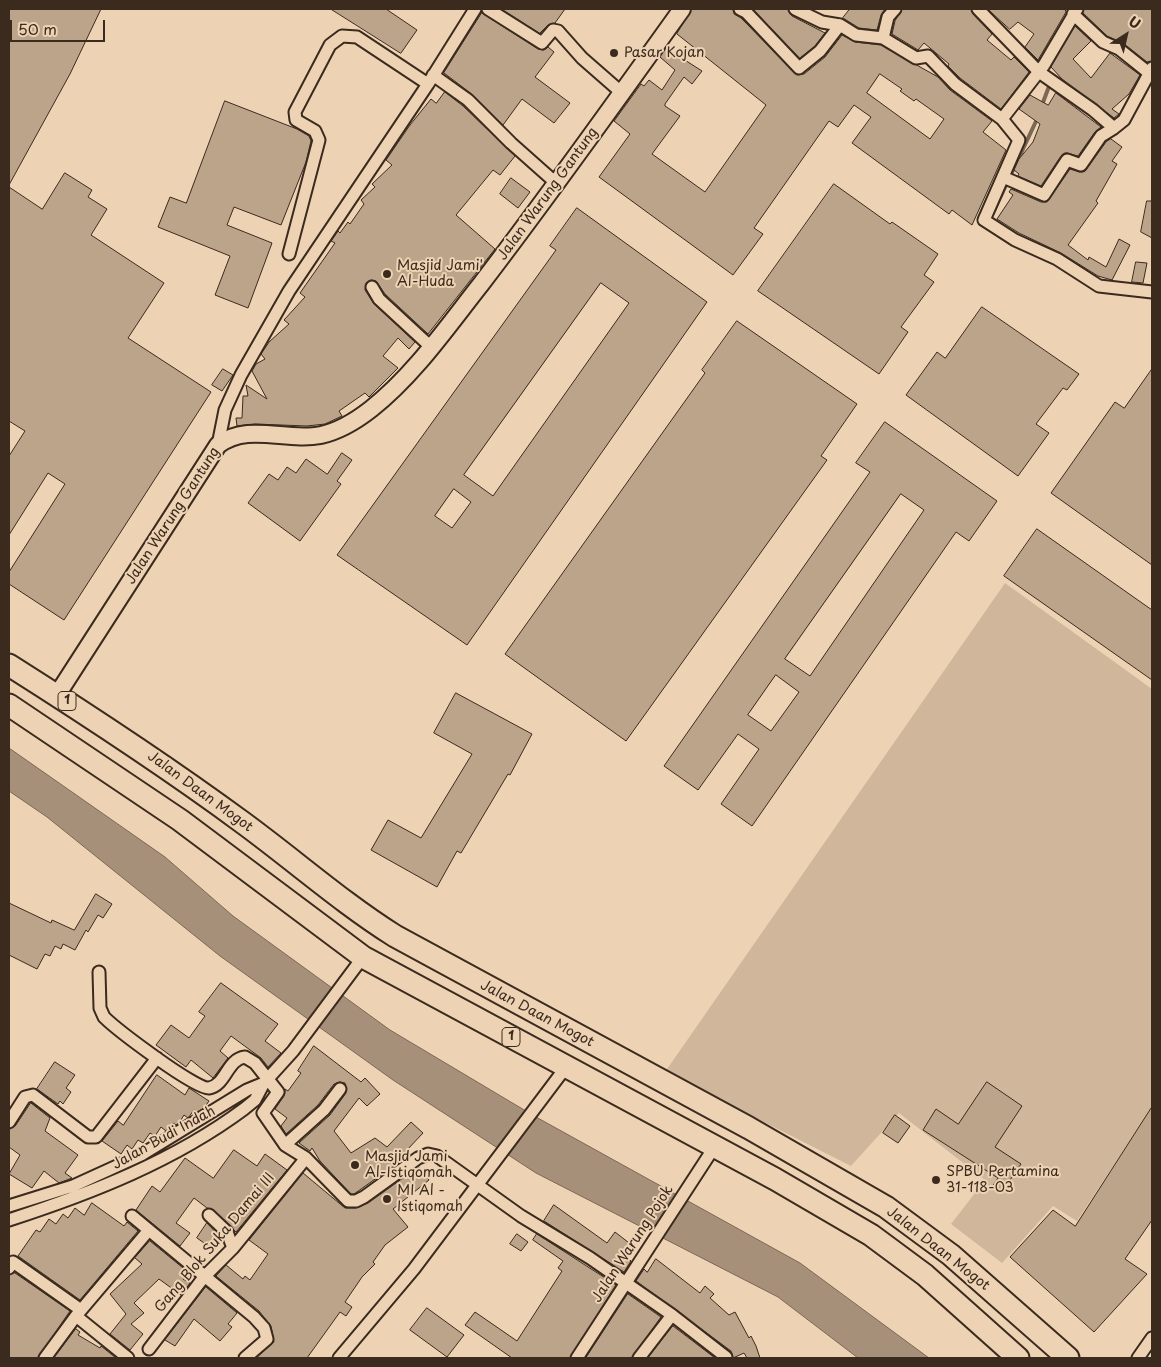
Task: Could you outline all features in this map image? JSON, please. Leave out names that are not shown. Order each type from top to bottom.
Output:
[{"type":"highway","name":"Jalan Daan Mogot","points":[[9,665],[124,738],[244,824],[370,920],[422,952],[709,1106],[886,1207],[952,1255],[1060,1352]]},
{"type":"highway","name":"Jalan Daan Mogot","points":[[9,706],[140,792],[224,852],[363,957],[561,1074],[715,1146],[871,1235],[924,1274],[1018,1358]]},
{"type":"highway","points":[[224,852],[240,851],[246,846],[249,839],[244,824]]},
{"type":"highway","points":[[279,894],[274,879],[277,871],[284,866],[300,867]]},
{"type":"highway","points":[[988,1332],[995,1334],[1009,1329],[1014,1316],[1012,1308]]},
{"type":"highway","points":[[1029,1358],[1032,1349],[1039,1344],[1046,1343],[1060,1352]]},
{"type":"street","points":[[218,445],[225,410],[241,375],[289,290],[475,9]]},
{"type":"street","points":[[488,9],[542,43],[553,30],[558,31],[582,58],[622,93]]},
{"type":"street","name":"Jalan Warung Gantung","points":[[57,696],[218,445],[226,439],[250,433],[308,436],[321,434],[338,429],[376,405],[431,347],[556,183],[682,9]]},
{"type":"street","points":[[795,9],[822,22],[840,25],[856,35],[882,38],[916,58],[928,56],[955,84],[1002,119],[1020,140],[1007,178],[988,222],[1015,240],[1057,259],[1100,286],[1152,292]]},
{"type":"street","points":[[882,38],[888,17],[895,9]]},
{"type":"street","points":[[978,9],[1045,74],[1114,128]]},
{"type":"street","points":[[745,10],[799,68],[820,51],[840,25]]},
{"type":"street","points":[[1002,119],[1045,74],[1075,12],[1103,42],[1151,70],[1124,120],[1101,136],[1081,165],[1067,160],[1044,195],[1007,178]]},
{"type":"street","points":[[289,254],[319,140],[315,131],[296,120],[295,112],[330,45],[342,36],[357,37],[468,100],[511,143],[556,183]]},
{"type":"street","points":[[372,287],[379,299],[431,347]]},
{"type":"street","name":"Jalan Budi Indah","points":[[9,1220],[91,1192],[147,1167],[233,1117],[255,1100],[266,1081],[293,1051],[363,957]]},
{"type":"street","points":[[99,972],[100,1008],[104,1017],[157,1058],[198,1086],[208,1088],[218,1084],[234,1061],[245,1057],[250,1060],[266,1081],[278,1092],[263,1113],[286,1146],[306,1158],[341,1196],[348,1201],[356,1201],[418,1158],[428,1154],[438,1156],[466,1176],[482,1180],[521,1216],[590,1258],[672,1315],[726,1358]]},
{"type":"street","points":[[9,1122],[26,1097],[33,1095],[88,1137],[93,1138],[99,1135],[157,1058]]},
{"type":"street","points":[[339,1358],[414,1269],[561,1074]]},
{"type":"street","name":"Jalan Budi Indah","points":[[9,1206],[92,1178],[141,1155],[247,1090],[266,1081]]},
{"type":"street","points":[[286,1146],[324,1110],[340,1088]]},
{"type":"street","name":"Jalan Warung Pojok","points":[[577,1358],[627,1284],[715,1146]]},
{"type":"street","points":[[141,1155],[147,1167]]},
{"type":"street","name":"Gang Blok Suka Damai III","points":[[149,1349],[204,1276],[233,1248],[306,1158]]},
{"type":"street","points":[[42,1196],[46,1208]]},
{"type":"street","points":[[209,1215],[227,1232],[233,1248]]},
{"type":"street","points":[[132,1216],[254,1317],[264,1328],[266,1338],[245,1358]]},
{"type":"street","points":[[45,1358],[79,1313],[149,1230]]},
{"type":"street","points":[[9,1268],[13,1262],[79,1313],[128,1358]]},
{"type":"street","points":[[639,1358],[672,1315]]},
{"type":"street","points":[[1138,1358],[1152,1338]]},
{"type":"shaded area","points":[[1005,583],[1152,689],[1152,1107],[1077,1221],[1053,1206],[1002,1263],[951,1224],[985,1180],[899,1113],[851,1166],[665,1072]]},
{"type":"shaded area","points":[[9,748],[165,857],[233,916],[390,1030],[536,1117],[800,1263],[929,1358],[858,1358],[778,1297],[536,1173],[393,1080],[220,956],[47,817],[9,791]]},
{"type":"building","points":[[9,9],[101,9],[70,74],[9,185]]},
{"type":"building","points":[[331,9],[386,9],[417,30],[401,53]]},
{"type":"building","points":[[502,9],[565,9],[555,23],[548,25],[540,33]]},
{"type":"building","points":[[692,9],[733,9],[734,14],[741,18],[797,75],[804,74],[825,57],[842,35],[855,42],[881,45],[938,77],[950,90],[992,121],[983,132],[1006,150],[972,225],[952,210],[949,214],[852,143],[871,117],[854,105],[838,127],[829,121],[754,228],[763,234],[733,275],[599,177],[630,134],[614,121],[641,84],[644,86],[649,80],[662,90],[675,70],[660,57],[666,48],[702,71],[692,84],[684,77],[665,104],[665,106],[680,116],[652,154],[705,192],[766,105],[677,34]],"holes":[[[880,74],[902,89],[900,91],[914,101],[916,99],[944,119],[930,139],[867,93]]]},
{"type":"building","points":[[753,9],[788,9],[792,16],[825,33],[815,46],[800,58]]},
{"type":"building","points":[[850,9],[885,9],[881,15],[877,30],[859,28],[843,18]]},
{"type":"building","points":[[902,9],[971,9],[973,14],[992,34],[987,40],[1011,60],[1014,57],[1029,72],[1001,109],[960,78],[948,66],[949,64],[924,43],[918,50],[892,34],[895,21]]},
{"type":"building","points":[[988,9],[1065,9],[1066,12],[1038,60],[1025,47],[1034,34],[1018,22],[1010,29]]},
{"type":"building","points":[[1084,9],[1152,9],[1152,61],[1147,62],[1123,43],[1107,36],[1083,13]]},
{"type":"building","points":[[482,13],[538,49],[544,50],[548,47],[554,52],[535,77],[570,103],[554,123],[522,99],[503,125],[473,95],[444,73]]},
{"type":"building","points":[[1075,26],[1091,41],[1073,59],[1091,78],[1110,53],[1140,75],[1129,94],[1112,109],[1119,114],[1114,118],[1062,79],[1051,67]]},
{"type":"building","points":[[445,92],[463,106],[515,156],[500,175],[493,170],[456,215],[495,249],[428,334],[385,294],[376,281],[371,280],[366,283],[365,290],[374,304],[415,342],[409,349],[398,338],[383,356],[398,368],[369,397],[365,393],[339,411],[342,416],[325,424],[307,426],[255,424],[237,426],[236,418],[242,418],[243,396],[248,396],[246,385],[267,399],[252,371],[256,364],[265,359],[261,354],[269,342],[289,324],[284,320],[305,297],[300,293],[335,243],[331,241],[348,222],[350,224],[364,204],[361,200],[375,187],[372,184],[392,165],[386,160],[410,125],[431,99],[436,103]]},
{"type":"building","points":[[1056,93],[1101,127],[1095,132],[1078,156],[1067,153],[1061,156],[1041,186],[1018,176],[1019,174],[1014,170],[1019,159],[1033,142],[1040,124],[1019,109],[1030,95],[1048,105]]},
{"type":"building","points":[[225,101],[297,129],[309,136],[311,141],[306,162],[281,225],[234,207],[227,225],[272,243],[248,308],[215,295],[230,256],[158,227],[170,197],[186,203]]},
{"type":"building","points":[[1111,139],[1122,147],[1112,161],[1117,164],[1096,201],[1098,203],[1068,245],[1088,260],[1089,257],[1106,267],[1119,239],[1130,245],[1112,280],[1098,276],[1061,253],[1019,233],[997,219],[1013,195],[1009,192],[1011,189],[1041,202],[1047,202],[1070,169],[1079,172],[1085,171],[1106,142]]},
{"type":"building","points":[[65,173],[92,190],[88,197],[107,209],[91,235],[164,283],[128,338],[211,392],[64,620],[9,584],[9,572],[65,484],[48,473],[9,535],[9,456],[25,431],[9,421],[9,187],[42,209]]},
{"type":"building","points":[[511,178],[530,192],[518,208],[500,194]]},
{"type":"building","points":[[834,184],[890,224],[892,222],[938,254],[924,275],[934,282],[901,327],[908,332],[879,374],[758,291]]},
{"type":"building","points":[[1147,201],[1152,201],[1152,238],[1141,232]]},
{"type":"building","points":[[577,208],[707,302],[467,645],[337,555],[556,250],[550,246]],"holes":[[[601,283],[629,303],[493,496],[464,475]],[[454,489],[471,502],[452,528],[435,516]]]},
{"type":"building","points":[[1136,262],[1147,263],[1143,283],[1132,282]]},
{"type":"building","points":[[982,307],[1079,374],[1067,390],[1063,388],[1036,424],[1049,433],[1018,476],[906,395],[937,352],[945,358]]},
{"type":"building","points":[[737,321],[857,404],[821,456],[827,460],[626,741],[505,654],[705,373],[702,370]]},
{"type":"building","points":[[223,369],[233,375],[222,391],[212,385]]},
{"type":"building","points":[[1152,369],[1152,565],[1051,493],[1115,402],[1124,408]]},
{"type":"building","points":[[885,422],[997,501],[969,541],[956,532],[752,826],[721,804],[759,749],[738,734],[698,790],[664,766],[870,472],[856,463]],"holes":[[[901,494],[924,510],[810,676],[785,659]],[[776,675],[799,692],[771,731],[748,715]]]},
{"type":"building","points":[[342,453],[352,460],[337,481],[341,484],[300,541],[248,503],[269,474],[278,480],[287,467],[296,473],[306,459],[327,474]]},
{"type":"building","points":[[1037,529],[1152,610],[1152,680],[1004,576]]},
{"type":"building","points":[[456,693],[532,734],[510,775],[508,774],[461,853],[457,851],[437,887],[371,850],[388,820],[421,838],[472,754],[434,733]]},
{"type":"building","points":[[96,894],[112,904],[103,918],[98,915],[88,932],[86,930],[75,950],[63,944],[61,949],[55,946],[50,956],[45,954],[37,969],[9,955],[9,903],[51,923],[52,920],[74,930]]},
{"type":"building","points":[[221,983],[278,1024],[265,1041],[281,1053],[268,1067],[261,1058],[231,1036],[220,1051],[228,1058],[213,1078],[191,1060],[186,1067],[156,1045],[171,1025],[189,1038],[205,1016],[199,1012]]},
{"type":"building","points":[[314,1046],[361,1082],[365,1078],[380,1094],[367,1106],[359,1098],[334,1131],[351,1153],[375,1138],[387,1147],[411,1122],[423,1133],[406,1151],[409,1155],[354,1194],[351,1194],[320,1161],[312,1148],[310,1151],[299,1143],[330,1115],[346,1093],[345,1083],[334,1084],[318,1105],[286,1134],[281,1126],[287,1118],[275,1109],[284,1096],[285,1089],[288,1091],[301,1073],[298,1071]]},
{"type":"building","points":[[55,1062],[75,1075],[66,1088],[71,1092],[63,1104],[60,1101],[58,1104],[37,1089]]},
{"type":"building","points":[[157,1075],[185,1095],[189,1088],[209,1101],[204,1108],[197,1112],[194,1110],[188,1118],[184,1115],[179,1123],[176,1125],[173,1123],[166,1131],[161,1127],[155,1136],[150,1133],[143,1143],[138,1140],[132,1149],[127,1145],[121,1154],[102,1141],[118,1121],[123,1125]]},
{"type":"building","points":[[987,1082],[1022,1106],[995,1147],[1021,1164],[1001,1193],[992,1187],[998,1178],[923,1130],[936,1109],[958,1124]]},
{"type":"building","points":[[31,1103],[50,1118],[45,1131],[78,1155],[65,1173],[72,1178],[59,1183],[44,1171],[32,1188],[9,1174],[20,1155],[9,1147],[9,1129],[15,1126]]},
{"type":"building","points":[[1152,1107],[1152,1220],[1125,1259],[1147,1274],[1094,1332],[1010,1257],[1053,1210],[1075,1226]]},
{"type":"building","points":[[895,1115],[910,1126],[898,1143],[883,1133]]},
{"type":"building","points":[[234,1150],[257,1166],[265,1154],[287,1170],[236,1232],[214,1210],[207,1208],[194,1198],[176,1223],[190,1233],[180,1246],[136,1210],[152,1186],[160,1192],[185,1158],[213,1178]]},
{"type":"building","points":[[419,1167],[429,1180],[393,1209],[408,1227],[385,1245],[373,1262],[375,1264],[362,1277],[345,1302],[352,1307],[346,1316],[340,1312],[307,1358],[256,1358],[274,1342],[271,1326],[259,1311],[216,1276],[226,1265],[243,1279],[245,1276],[250,1280],[268,1254],[249,1240],[303,1173],[345,1208],[356,1208],[368,1203]]},
{"type":"building","points":[[92,1203],[124,1226],[127,1222],[138,1231],[80,1300],[18,1256],[36,1230],[40,1232],[49,1219],[56,1224],[63,1214],[68,1218],[75,1208],[84,1215]]},
{"type":"building","points":[[554,1205],[607,1243],[615,1232],[633,1246],[626,1257],[631,1261],[624,1272],[544,1221]]},
{"type":"building","points":[[207,1223],[222,1239],[214,1250],[197,1238]]},
{"type":"building","points":[[517,1234],[528,1242],[521,1251],[510,1244]]},
{"type":"building","points":[[537,1234],[616,1285],[570,1358],[512,1358],[465,1325],[475,1312],[517,1341],[562,1271],[558,1268],[563,1261],[533,1240]]},
{"type":"building","points":[[150,1241],[188,1272],[183,1279],[190,1283],[181,1295],[159,1279],[134,1303],[144,1313],[131,1324],[143,1334],[130,1350],[110,1334],[126,1314],[110,1294],[142,1264],[135,1258]]},
{"type":"building","points":[[656,1259],[700,1293],[705,1286],[714,1294],[710,1298],[729,1315],[735,1312],[749,1338],[751,1336],[760,1358],[747,1358],[744,1353],[733,1358],[731,1351],[636,1281],[644,1269],[647,1272]]},
{"type":"building","points":[[15,1273],[70,1311],[38,1358],[9,1358],[9,1275]]},
{"type":"building","points":[[206,1287],[237,1313],[228,1324],[232,1327],[220,1341],[194,1319],[175,1346],[165,1340]]},
{"type":"building","points":[[628,1294],[661,1317],[632,1358],[586,1358]]},
{"type":"building","points":[[427,1308],[464,1335],[447,1357],[410,1330]]},
{"type":"building","points":[[673,1326],[715,1358],[648,1358]]},
{"type":"building","points":[[76,1329],[80,1332],[78,1335],[100,1348],[101,1346],[116,1358],[54,1358]]},
{"type":"waterway","points":[[1024,49],[1042,67]]},
{"type":"waterway","points":[[1042,105],[1051,81]]},
{"type":"waterway","points":[[992,215],[1038,117]]},
{"type":"place","name":"Pasar Kojan","points":[[614,53]]},
{"type":"place","name":"Masjid Jami' Al-Huda","points":[[387,274]]},
{"type":"place","name":"Masjid Jami Al-Istiqomah","points":[[355,1165]]},
{"type":"place","name":"SPBU Pertamina 31-118-03","points":[[936,1180]]},
{"type":"place","name":"MI Al - Istiqomah","points":[[387,1199]]}]
